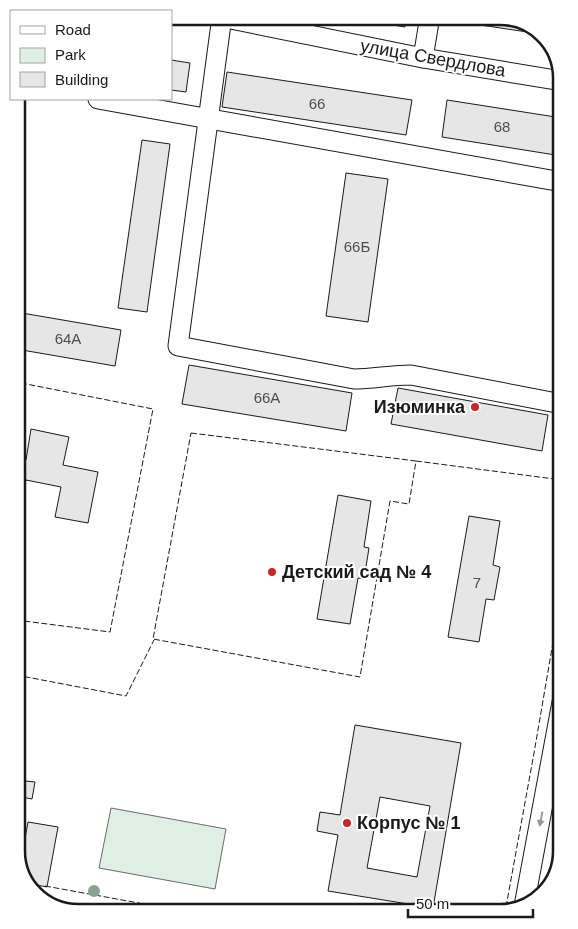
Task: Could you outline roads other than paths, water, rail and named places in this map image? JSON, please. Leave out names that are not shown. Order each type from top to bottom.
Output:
[{"type":"street","points":[[219,25],[178,346],[354,379],[411,375],[553,402]]},
{"type":"street","name":"улица Свердлова","points":[[260,25],[423,58],[553,80]]},
{"type":"street","points":[[423,58],[428,25]]},
{"type":"street","points":[[104,100],[553,180]]},
{"type":"street","points":[[525,898],[553,750]]},
{"type":"place","name":"Изюминка","points":[[475,407]]},
{"type":"place","name":"Детский сад № 4","points":[[272,572]]},
{"type":"place","name":"Корпус № 1","points":[[347,823]]}]
